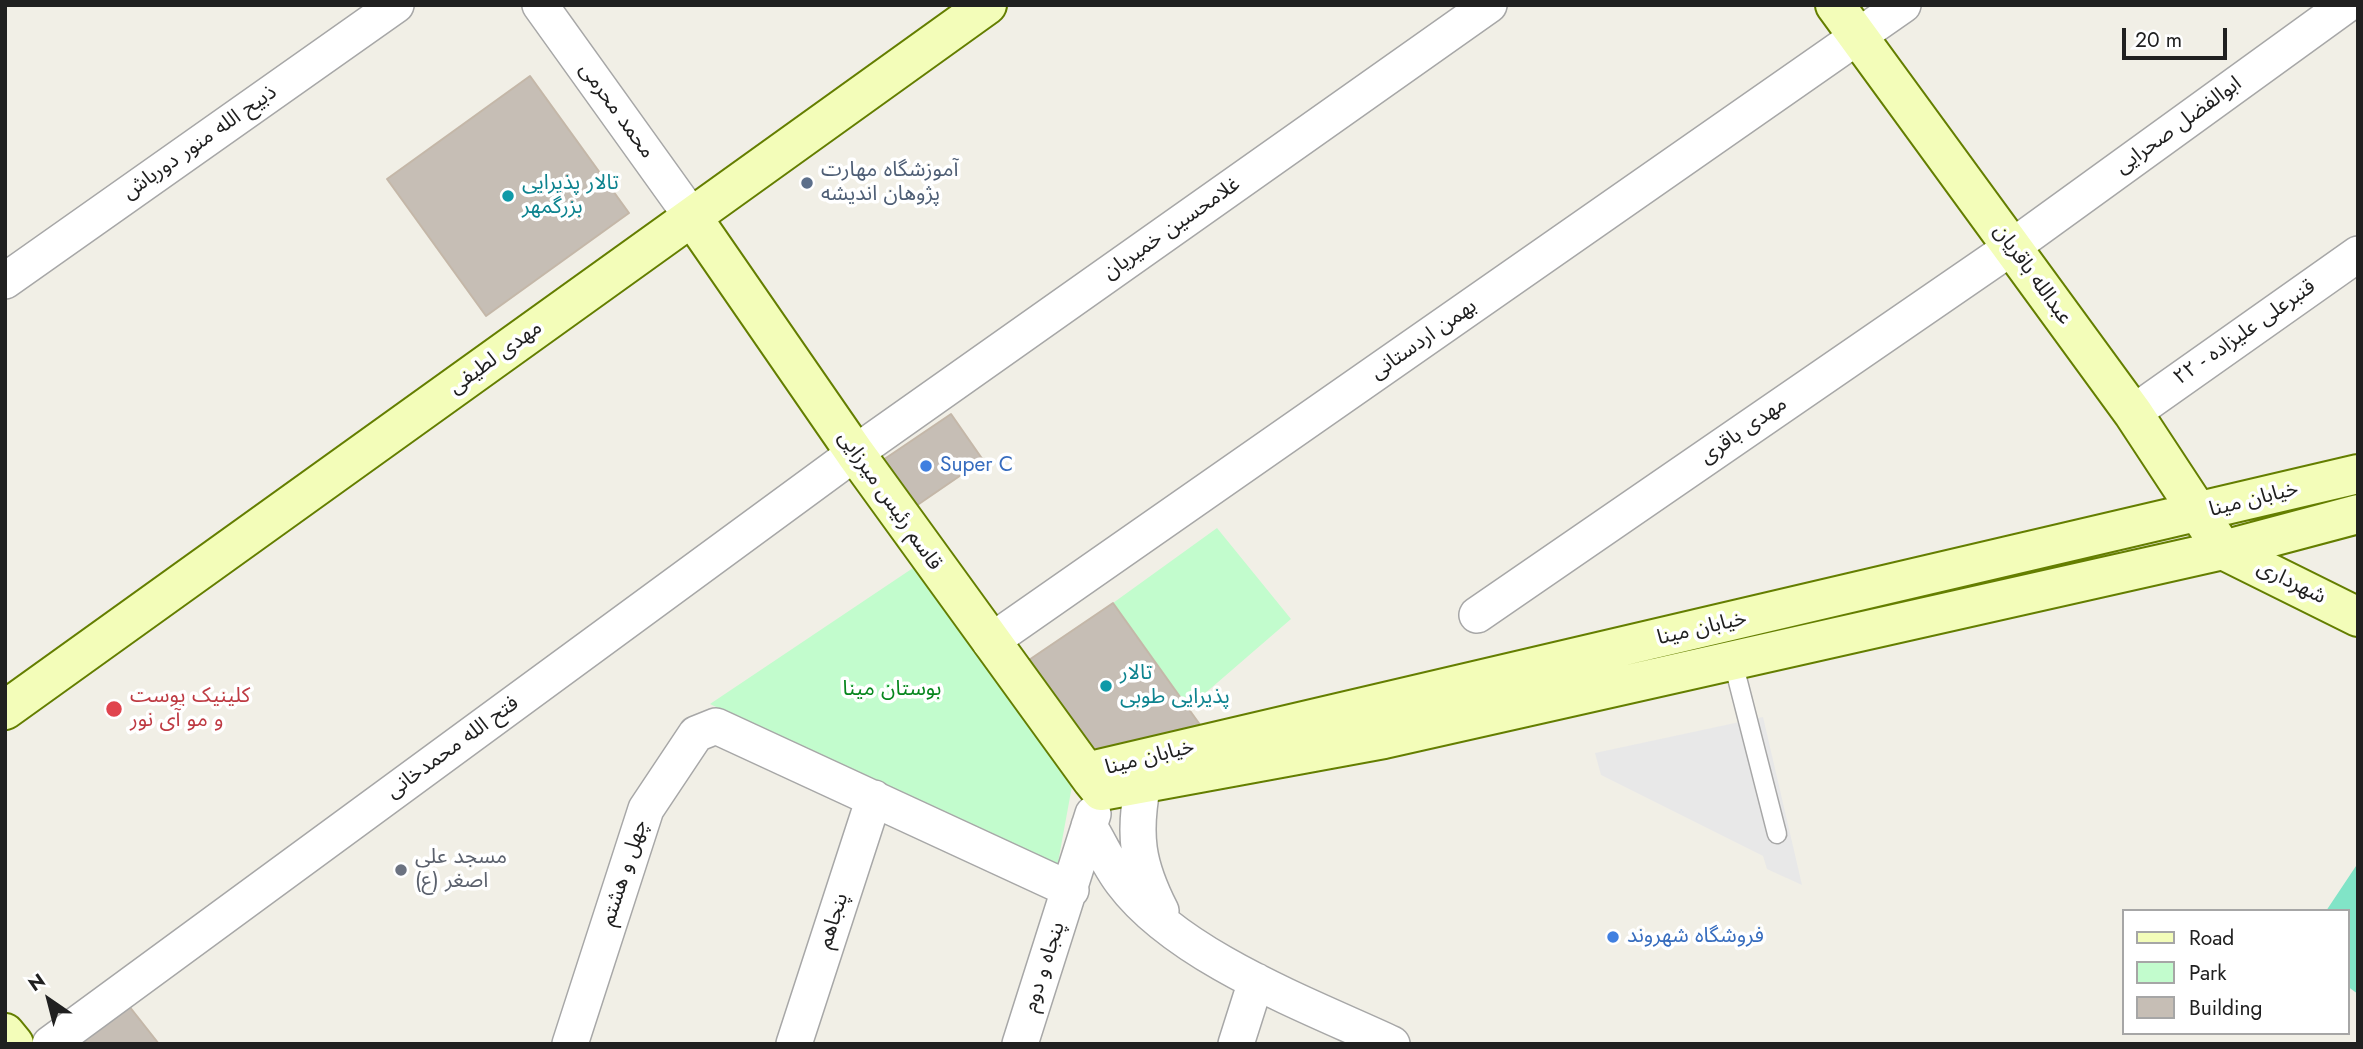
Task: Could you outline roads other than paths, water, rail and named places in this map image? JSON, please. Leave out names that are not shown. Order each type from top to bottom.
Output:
[{"type":"street","name":"ذبیح الله منور دورباش","points":[[5,281],[396,5]]},
{"type":"street","name":"محمد محرمی","points":[[540,5],[692,217]]},
{"type":"street","name":"مهدی لطیفی","points":[[5,710],[987,5]]},
{"type":"street","name":"غلامحسین خمیریان","points":[[855,453],[1489,5]]},
{"type":"street","name":"عبدالله باقریان","points":[[1835,5],[2133,413],[2224,550]]},
{"type":"street","name":"بهمن اردستانی","points":[[990,642],[1903,5]]},
{"type":"street","name":"ابوالفضل صحرایی","points":[[2012,247],[2346,5]]},
{"type":"street","name":"قاسم رئیس میرزایی","points":[[692,217],[990,642],[1094,799]]},
{"type":"street","name":"مهدی باقری","points":[[1477,615],[2012,247]]},
{"type":"street","name":"قنبرعلی علیزاده - ۲۲","points":[[2133,413],[2358,254]]},
{"type":"street","name":"فتح الله محمدخانی","points":[[51,1044],[855,453]]},
{"type":"street","name":"خیابان مینا","points":[[2358,474],[2199,514],[1099,769],[1093,774],[1094,799],[1143,783],[1384,739],[1733,662],[2224,550],[2358,514]]},
{"type":"street","name":"شهرداری","points":[[2224,550],[2358,617]]},
{"type":"street","name":"چهل و هشتم","points":[[570,1044],[646,809],[696,734],[716,726],[874,798]]},
{"type":"street","points":[[1143,783],[1136,818],[1137,848],[1143,872],[1170,930]]},
{"type":"street","points":[[874,798],[1071,890]]},
{"type":"street","name":"پنجاهم","points":[[794,1044],[874,798]]},
{"type":"street","name":"پنجاه و دوم","points":[[1020,1044],[1071,890],[1094,799]]},
{"type":"street","points":[[1094,799],[1122,883],[1170,930],[1256,981],[1392,1044]]},
{"type":"street","points":[[1236,1044],[1256,981]]},
{"type":"street","points":[[5,1033],[14,1044]]},
{"type":"lane","points":[[1733,662],[1777,834]]},
{"type":"place","name":"آموزشگاه مهارت پژوهان اندیشه","points":[[807,183]]},
{"type":"place","name":"تالار پذیرایی بزرگمهر","points":[[508,196]]},
{"type":"place","name":"Super C","points":[[926,466]]},
{"type":"place","name":"تالار پذیرایی طوبی","points":[[1106,686]]},
{"type":"place","name":"کلینیک پوست و مو آی نور","points":[[114,709]]},
{"type":"place","name":"مسجد علی اصغر (ع)","points":[[401,870]]},
{"type":"place","name":"فروشگاه شهروند","points":[[1613,937]]},
{"type":"park label","name":"بوستان مینا","points":[[892,690]]}]
